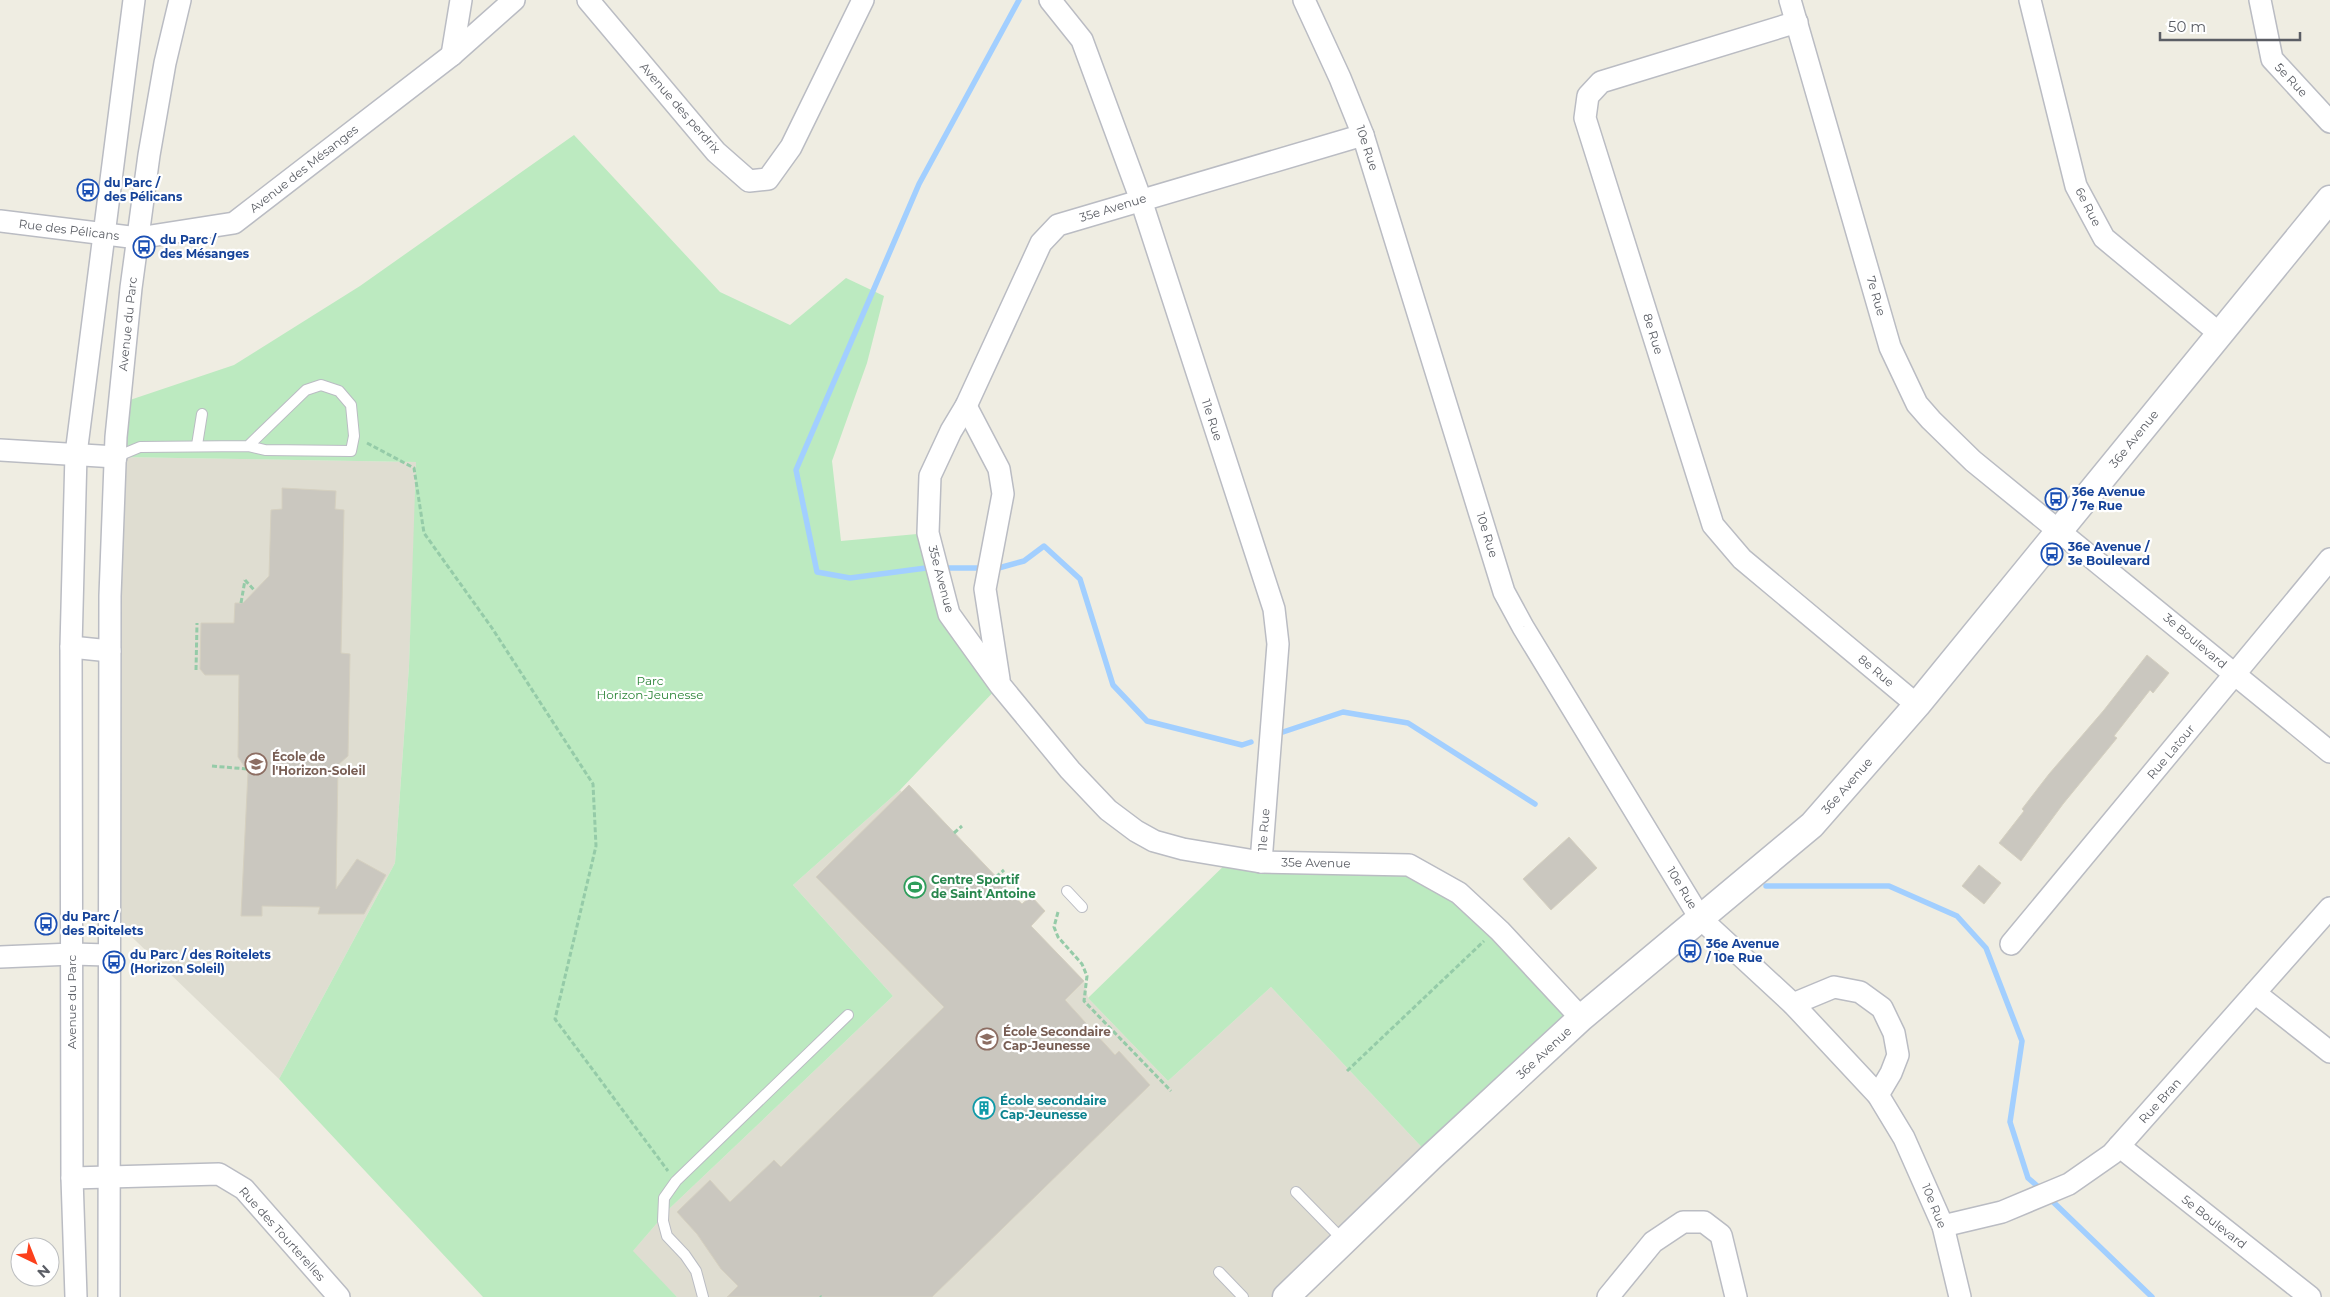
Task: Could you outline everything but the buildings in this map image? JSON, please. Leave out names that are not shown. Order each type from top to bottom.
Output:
[{"type":"street","name":"Avenue du Parc","points":[[76,1297],[72,1178],[71,647],[76,454],[134,0]]},
{"type":"street","name":"Avenue du Parc","points":[[109,1297],[108,955],[110,651],[116,457],[131,288],[138,238],[165,63],[180,0]]},
{"type":"street","points":[[452,55],[461,0]]},
{"type":"street","name":"Avenue des Mésanges","points":[[138,238],[234,223],[452,55],[514,0]]},
{"type":"street","name":"Avenue des perdrix","points":[[588,0],[716,152],[749,181],[768,179],[791,146],[863,0]]},
{"type":"street","name":"11e Rue","points":[[1050,0],[1082,40],[1141,200],[1274,610],[1278,644],[1262,862]]},
{"type":"street","name":"10e Rue","points":[[1304,0],[1363,135],[1504,592],[1523,627],[1700,918],[1793,1004],[1878,1095],[1904,1138],[1943,1226],[1960,1297]]},
{"type":"street","name":"7e Rue","points":[[1790,0],[1890,347],[1904,379],[1917,404],[1950,439],[1973,461],[2060,530]]},
{"type":"street","name":"6e Rue","points":[[2030,0],[2076,186],[2104,238],[2220,334]]},
{"type":"street","name":"5e Rue","points":[[2260,0],[2272,59],[2330,122]]},
{"type":"street","name":"8e Rue","points":[[1797,22],[1601,82],[1588,96],[1585,118],[1713,525],[1742,558],[1917,705]]},
{"type":"street","name":"35e Avenue","points":[[1363,135],[1058,225],[1041,243],[966,406],[951,431],[930,476],[928,534],[949,614],[1000,684],[1070,770],[1108,810],[1136,831],[1154,841],[1183,849],[1262,862],[1409,864],[1459,892],[1500,931],[1581,1018]]},
{"type":"street","name":"36e Avenue","points":[[1286,1297],[1344,1240],[1581,1018],[1812,825],[1917,705],[2330,199]]},
{"type":"street","name":"Rue des Pélicans","points":[[0,221],[138,238]]},
{"type":"street","points":[[966,406],[999,469],[1003,494],[985,589],[1000,684]]},
{"type":"street","points":[[0,450],[116,457]]},
{"type":"street","name":"3e Boulevard","points":[[2060,530],[2330,752]]},
{"type":"street","name":"Rue Latour","points":[[2011,944],[2236,675],[2330,559]]},
{"type":"street","points":[[71,647],[110,651]]},
{"type":"street","name":"Rue Bran","points":[[1943,1226],[2002,1212],[2069,1184],[2112,1154],[2330,908]]},
{"type":"street","points":[[0,957],[72,954],[108,955]]},
{"type":"street","points":[[1793,1004],[1834,987],[1860,992],[1882,1008],[1894,1032],[1898,1055],[1891,1074],[1878,1095]]},
{"type":"street","points":[[2255,993],[2330,1052]]},
{"type":"street","name":"5e Boulevard","points":[[2119,1146],[2310,1297]]},
{"type":"street","name":"Rue des Tourterelles","points":[[72,1178],[219,1174],[244,1188],[339,1297]]},
{"type":"street","points":[[1608,1297],[1653,1242],[1683,1222],[1704,1222],[1721,1235],[1736,1297]]},
{"type":"lane","points":[[116,457],[140,447],[248,446],[265,450],[351,450],[354,436],[351,405],[339,391],[321,385],[306,390],[248,446]]},
{"type":"lane","points":[[197,446],[202,414]]},
{"type":"lane","points":[[1067,891],[1082,907]]},
{"type":"lane","points":[[703,1297],[696,1271],[685,1255],[667,1236],[662,1221],[664,1198],[676,1182],[848,1015]]},
{"type":"lane","points":[[1296,1192],[1344,1240]]},
{"type":"lane","points":[[1219,1272],[1243,1297]]},
{"type":"path","points":[[354,436],[414,468],[424,533],[492,628],[593,784],[596,846],[555,1019],[676,1182]]},
{"type":"path","points":[[241,603],[245,580],[255,591]]},
{"type":"path","points":[[196,670],[197,623]]},
{"type":"path","points":[[212,766],[247,770]]},
{"type":"path","points":[[954,833],[962,826]]},
{"type":"path","points":[[996,877],[1004,870]]},
{"type":"path","points":[[1058,912],[1054,927],[1058,937],[1082,964],[1087,976],[1084,1001],[1171,1091]]},
{"type":"path","points":[[1347,1071],[1486,939]]},
{"type":"shaded area","name":"École de l'Horizon-Soleil","points":[[116,457],[417,462],[409,666],[395,863],[279,1079],[108,914]]},
{"type":"shaded area","name":"École Secondaire Cap-Jeunesse","points":[[900,790],[1084,981],[1088,998],[1168,1081],[1271,987],[1431,1157],[1286,1297],[677,1297],[632,1252],[670,1208],[893,996],[793,885]]},
{"type":"green space","name":"Parc Horizon-Jeunesse","points":[[574,135],[720,292],[790,325],[846,278],[884,296],[867,363],[832,461],[841,541],[928,533],[949,614],[1000,685],[900,790],[793,885],[893,996],[670,1208],[633,1251],[677,1297],[483,1297],[279,1079],[395,863],[409,666],[416,462],[116,457],[121,403],[234,365],[360,286]]},
{"type":"green space","points":[[1233,857],[1409,865],[1459,893],[1581,1018],[1431,1157],[1271,987],[1168,1081],[1088,998]]},
{"type":"waterway","points":[[926,568],[850,578],[817,572],[796,470],[919,184],[1019,0]]},
{"type":"waterway","points":[[995,569],[1024,561],[1044,546],[1080,579],[1113,685],[1147,721],[1242,745],[1251,742]]},
{"type":"waterway","points":[[948,568],[978,568]]},
{"type":"waterway","points":[[1283,732],[1343,712],[1408,723],[1535,804]]},
{"type":"waterway","points":[[1766,886],[1889,886],[1957,916],[1986,948],[2022,1041],[2010,1122],[2028,1178],[2043,1191]]},
{"type":"waterway","points":[[2049,1198],[2152,1297]]},
{"type":"place","name":"du Parc / des Pélicans","points":[[88,190]]},
{"type":"place","name":"du Parc / des Mésanges","points":[[144,247]]},
{"type":"place","name":"36e Avenue / 7e Rue","points":[[2056,499]]},
{"type":"place","name":"36e Avenue / 3e Boulevard","points":[[2052,554]]},
{"type":"place","name":"École de l'Horizon-Soleil","points":[[256,764]]},
{"type":"place","name":"Centre Sportif de Saint Antoine","points":[[915,887]]},
{"type":"place","name":"du Parc / des Roitelets","points":[[46,924]]},
{"type":"place","name":"36e Avenue / 10e Rue","points":[[1690,951]]},
{"type":"place","name":"du Parc / des Roitelets (Horizon Soleil)","points":[[114,962]]},
{"type":"place","name":"École Secondaire Cap-Jeunesse","points":[[987,1039]]},
{"type":"place","name":"École secondaire Cap-Jeunesse","points":[[984,1108]]}]
